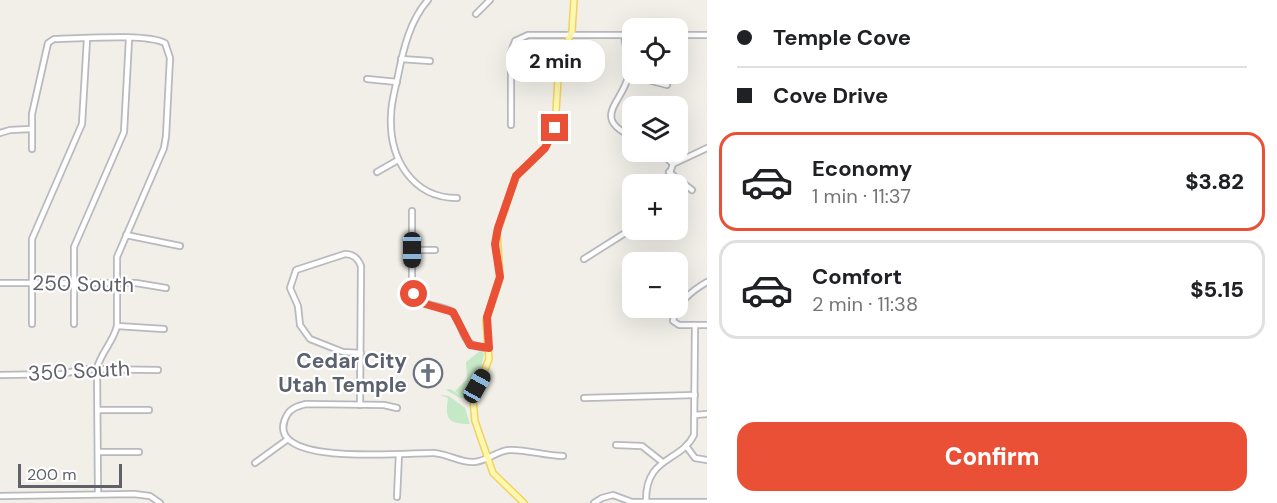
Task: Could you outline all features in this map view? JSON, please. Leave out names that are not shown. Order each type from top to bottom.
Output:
[{"type":"main road","points":[[524,503],[493,473],[475,421],[473,403],[476,390],[487,367],[489,348],[487,317],[500,277],[495,244],[498,228],[516,176],[551,139],[557,116],[559,63],[570,35],[574,0]]},
{"type":"street","points":[[428,0],[417,15],[401,59],[390,120],[398,160],[407,175],[429,193],[457,198]]},
{"type":"street","points":[[476,14],[490,0]]},
{"type":"street","points":[[511,125],[511,52],[515,40],[520,37],[622,35]]},
{"type":"street","points":[[688,35],[707,35]]},
{"type":"street","points":[[32,149],[32,114],[48,43],[54,39],[158,39],[165,43],[170,58],[164,148],[117,257],[117,326],[97,368],[98,494]]},
{"type":"street","points":[[32,324],[32,239],[82,124],[87,39]]},
{"type":"street","points":[[74,324],[74,247],[124,132],[129,39]]},
{"type":"street","points":[[401,59],[430,61]]},
{"type":"street","points":[[367,79],[397,82]]},
{"type":"street","points":[[622,131],[615,127],[612,117],[616,98],[624,84]]},
{"type":"street","points":[[0,133],[31,129]]},
{"type":"street","points":[[692,190],[669,172],[672,164],[707,148]]},
{"type":"street","points":[[377,172],[398,160]]},
{"type":"street","points":[[412,211],[412,289],[415,297],[425,304],[451,311],[468,343],[475,347],[489,348]]},
{"type":"street","points":[[126,235],[138,240],[180,246]]},
{"type":"street","points":[[584,259],[622,235]]},
{"type":"street","points":[[412,250],[435,250]]},
{"type":"street","points":[[360,353],[343,352],[318,344],[302,329],[298,306],[290,288],[296,270],[345,254],[357,259],[361,266],[360,405]]},
{"type":"street","points":[[707,282],[688,296],[674,314],[673,321],[680,325],[707,325]]},
{"type":"street","name":"250 South","points":[[0,283],[117,283],[166,288]]},
{"type":"street","points":[[646,502],[646,486],[661,461],[686,446],[694,435],[695,325]]},
{"type":"street","points":[[117,326],[164,329]]},
{"type":"street","name":"350 South","points":[[0,375],[63,374],[97,368],[158,370]]},
{"type":"street","points":[[584,398],[695,395]]},
{"type":"street","points":[[397,408],[386,405],[306,404],[296,406],[285,421],[284,431],[288,439],[301,448],[345,455],[435,453],[469,462],[487,458],[505,450],[563,456]]},
{"type":"street","points":[[98,410],[149,410]]},
{"type":"street","points":[[695,415],[707,414]]},
{"type":"street","points":[[255,463],[288,439]]},
{"type":"street","points":[[616,445],[642,446],[661,461]]},
{"type":"street","points":[[686,446],[695,458],[707,460]]},
{"type":"street","points":[[98,452],[139,452]]},
{"type":"street","points":[[397,497],[399,454]]},
{"type":"street","points":[[0,496],[134,494],[150,496],[160,503]]},
{"type":"street","points":[[594,503],[607,495],[632,502],[707,502]]},
{"type":"green space","points":[[480,351],[484,353],[481,369],[468,397],[460,398],[446,390],[450,389],[462,396],[455,391],[467,379],[466,362]]},
{"type":"green space","points":[[440,395],[449,396],[465,408],[470,424],[452,421],[447,410],[448,398]]},
{"type":"place","name":"Cedar City Utah Temple","points":[[428,373]]},
{"type":"route","points":[[414,294],[422,303],[453,312],[470,345],[489,348],[487,317],[500,277],[495,244],[498,228],[516,176],[523,166],[545,148],[555,128]]}]
